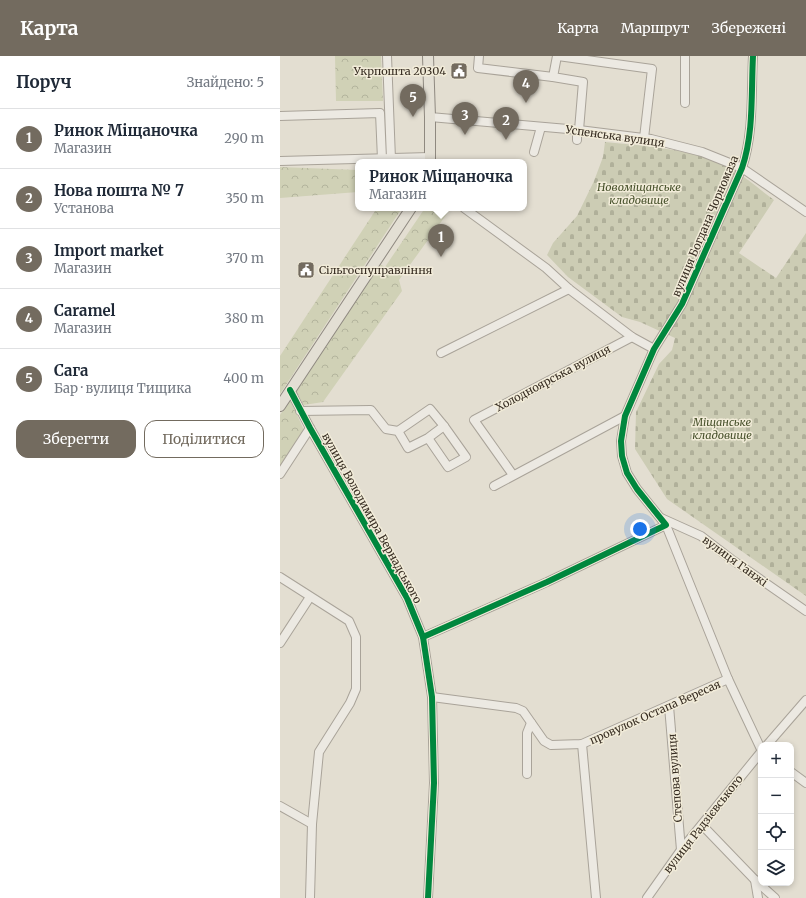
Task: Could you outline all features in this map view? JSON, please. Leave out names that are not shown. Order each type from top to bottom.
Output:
[{"type":"main road","points":[[428,56],[430,159]]},
{"type":"main road","points":[[280,406],[409,211]]},
{"type":"street","points":[[280,116],[380,113],[382,159],[391,159],[387,56]]},
{"type":"street","points":[[479,56],[478,68],[583,82],[577,140]]},
{"type":"street","points":[[553,77],[557,56],[652,69],[644,138]]},
{"type":"street","points":[[685,56],[685,104]]},
{"type":"street","name":"вулиця Богдана Чорномаза","points":[[663,521],[637,489],[627,473],[622,456],[621,441],[624,416],[654,349],[682,304],[742,168],[749,139],[753,56]]},
{"type":"street","name":"Успенська вулиця","points":[[430,117],[578,130],[644,138],[702,152],[742,168],[806,212]]},
{"type":"street","points":[[534,152],[541,127]]},
{"type":"street","points":[[280,161],[355,160]]},
{"type":"street","points":[[468,211],[546,268],[568,289],[632,337],[654,349]]},
{"type":"street","points":[[441,353],[568,289]]},
{"type":"street","name":"Холодноярська вулиця","points":[[513,475],[474,420],[632,337]]},
{"type":"street","name":"вулиця Володимира Вернадського","points":[[290,390],[300,411],[407,598],[423,637],[432,697],[434,782],[428,898]]},
{"type":"street","points":[[300,411],[371,410],[386,429],[398,431],[430,409],[444,426],[466,458],[448,467],[428,438]]},
{"type":"street","points":[[494,486],[624,416]]},
{"type":"street","points":[[398,431],[408,448],[428,438],[444,426]]},
{"type":"street","points":[[280,474],[310,428]]},
{"type":"street","points":[[423,637],[547,582],[663,521],[728,680],[758,743]]},
{"type":"street","name":"вулиця Ганжі","points":[[663,521],[701,536],[731,560],[806,611]]},
{"type":"street","points":[[280,577],[350,621],[356,637],[356,689],[350,704],[319,752],[312,824],[310,898]]},
{"type":"street","points":[[280,643],[310,597]]},
{"type":"street","name":"провулок Остапа Вересая","points":[[432,697],[516,708],[523,711],[544,741],[551,745],[582,744],[728,680]]},
{"type":"street","points":[[770,742],[806,700]]},
{"type":"street","name":"Степова вулиця","points":[[669,706],[680,850]]},
{"type":"street","points":[[527,774],[527,733],[531,723]]},
{"type":"street","points":[[582,744],[596,898]]},
{"type":"street","name":"вулиця Радзієвського","points":[[647,898],[680,850],[758,756]]},
{"type":"street","points":[[794,774],[806,783]]},
{"type":"street","points":[[280,806],[312,824]]},
{"type":"street","points":[[702,825],[755,880],[775,898]]},
{"type":"street","points":[[755,880],[758,898]]},
{"type":"green space","points":[[335,56],[381,56],[383,101],[336,101]]},
{"type":"green space","name":"Міщанське кладовище","points":[[605,142],[637,145],[687,153],[718,162],[743,176],[774,200],[739,253],[776,278],[806,233],[806,596],[667,499],[635,449],[636,412],[659,364],[672,350],[675,338],[640,322],[622,317],[568,277],[547,255],[553,243],[577,216],[594,181],[603,157]]},
{"type":"green space","points":[[280,167],[355,170],[355,192],[280,198]]},
{"type":"green space","points":[[375,211],[400,211],[280,394],[280,356]]},
{"type":"green space","points":[[423,211],[449,211],[399,280],[402,291],[323,402],[304,405],[294,389],[380,264],[385,267]]},
{"type":"green space","points":[[290,400],[304,430],[280,466],[280,415]]},
{"type":"cycle path","points":[[423,637],[547,582],[666,525],[637,489],[627,473],[622,456],[621,441],[625,416],[654,349],[682,304],[742,168],[746,155],[750,127],[753,56]]},
{"type":"cycle path","points":[[290,390],[407,598],[423,637],[432,697],[434,783],[428,898]]},
{"type":"place","name":"Укрпошта 20304","points":[[459,71]]},
{"type":"place","name":"Caramel","points":[[526,103]]},
{"type":"place","name":"Сага","points":[[413,117]]},
{"type":"place","name":"Import market","points":[[465,135]]},
{"type":"place","name":"Нова пошта № 7","points":[[506,140]]},
{"type":"place","name":"Ринок Міщаночка","points":[[441,257]]},
{"type":"place","name":"Сільгоспуправління","points":[[306,270]]},
{"type":"park label","name":"Новоміщанське кладовище","points":[[639,193]]}]
